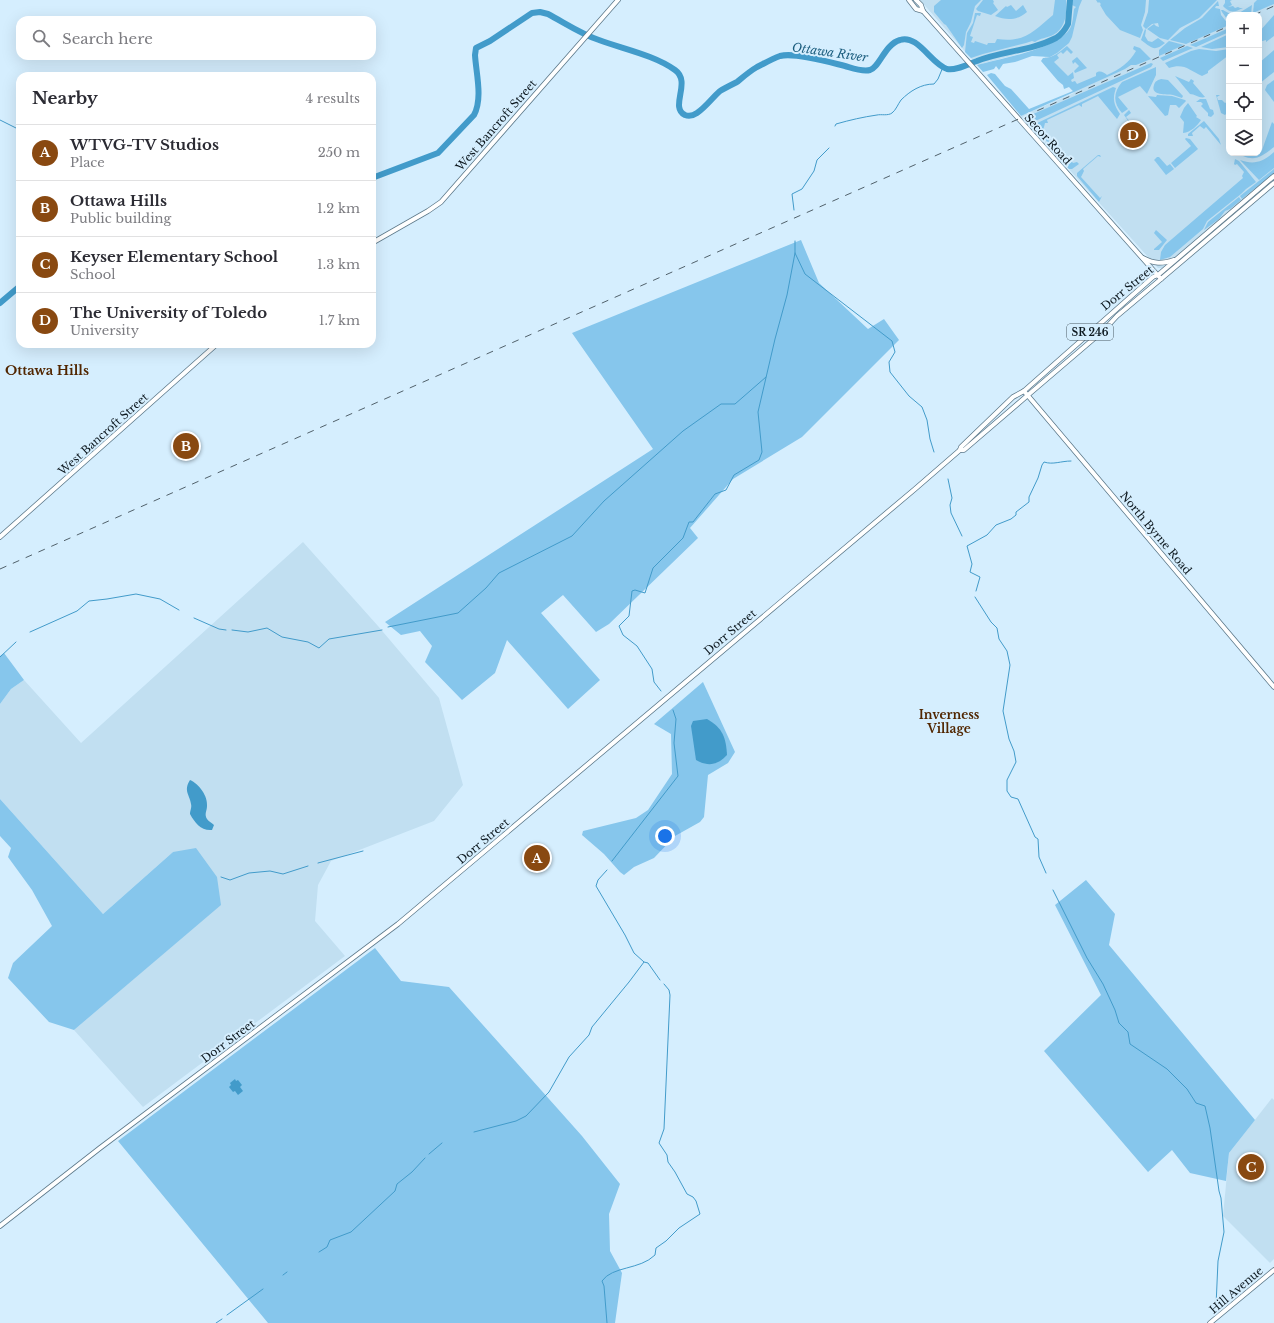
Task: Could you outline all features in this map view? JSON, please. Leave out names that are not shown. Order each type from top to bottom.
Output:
[{"type":"main road","name":"West Bancroft Street","points":[[376,241],[441,202],[618,0]]},
{"type":"main road","name":"Secor Road","points":[[909,0],[916,9],[923,11]]},
{"type":"main road","name":"Secor Road","points":[[916,0],[921,5],[923,11],[964,58],[1159,277]]},
{"type":"main road","name":"Dorr Street","points":[[0,1226],[100,1148],[398,924],[960,450],[961,447],[1014,397],[1084,339],[1102,321],[1153,277],[1159,277],[1231,216],[1274,176]]},
{"type":"main road","name":"Dorr Street","points":[[960,450],[964,450],[1104,330],[1177,259],[1274,183]]},
{"type":"main road","points":[[1143,258],[1159,263],[1177,259]]},
{"type":"main road","name":"West Bancroft Street","points":[[0,537],[213,348]]},
{"type":"main road","name":"North Byrne Road","points":[[1024,390],[1274,687]]},
{"type":"main road","name":"Hill Avenue","points":[[1210,1323],[1274,1270]]},
{"type":"shaded area","points":[[920,0],[1274,0],[1274,173],[1163,268],[1158,268],[1021,116],[1074,93],[1038,49],[977,65]]},
{"type":"shaded area","points":[[941,0],[981,0],[975,6],[962,48],[946,25],[934,12],[934,6]]},
{"type":"shaded area","points":[[983,0],[993,0],[993,3],[998,10],[991,15],[978,11],[976,9]]},
{"type":"shaded area","points":[[1055,0],[1066,0],[1066,10],[1065,20],[1061,28],[1053,35],[1035,42],[1032,41],[971,58],[965,52],[967,33],[973,23],[975,13],[981,13],[980,16],[977,15],[970,36],[973,37],[971,42],[974,43],[975,41],[987,45],[988,43],[995,43],[997,39],[1015,39],[1034,31],[1053,15]]},
{"type":"shaded area","points":[[1072,0],[1082,0],[1072,37],[1069,43],[1057,53],[1050,57],[1032,56],[1015,62],[1003,64],[999,70],[996,66],[994,69],[983,72],[977,65],[1040,48],[1062,37],[1069,30],[1072,23],[1074,9],[1076,7],[1072,5]]},
{"type":"shaded area","points":[[1096,0],[1146,0],[1145,12],[1141,25],[1143,30],[1140,38],[1120,30],[1106,15],[1100,5],[1101,4]]},
{"type":"shaded area","points":[[1149,0],[1217,0],[1199,18],[1180,28],[1168,40],[1160,38],[1147,29],[1154,24],[1159,27],[1158,23],[1152,24],[1146,29],[1143,26],[1148,12]]},
{"type":"shaded area","points":[[1225,0],[1232,0],[1230,1],[1232,5],[1228,7],[1233,6],[1235,8],[1243,8],[1234,11],[1227,10],[1223,6]]},
{"type":"shaded area","points":[[1257,0],[1274,0],[1274,4],[1255,12],[1253,12],[1254,3]]},
{"type":"shaded area","points":[[1218,1],[1219,6],[1216,6],[1215,8],[1220,9],[1221,15],[1226,21],[1226,26],[1186,44],[1170,40],[1185,28],[1202,18]]},
{"type":"shaded area","points":[[1011,5],[1016,11],[1023,5],[1027,12],[1020,17],[1012,19],[1004,19],[995,16],[1006,6]]},
{"type":"shaded area","points":[[1252,5],[1251,12],[1241,12]]},
{"type":"shaded area","points":[[1221,10],[1227,12],[1226,18]]},
{"type":"shaded area","points":[[1274,15],[1274,36],[1266,42],[1266,40],[1262,41],[1262,29]]},
{"type":"shaded area","points":[[1145,29],[1145,36],[1148,41],[1152,42],[1158,38],[1165,43],[1155,48],[1148,45],[1141,40]]},
{"type":"shaded area","points":[[1226,29],[1226,33],[1196,47],[1190,45]]},
{"type":"shaded area","points":[[1226,35],[1226,47],[1212,49],[1201,47]]},
{"type":"shaded area","points":[[1169,41],[1184,45],[1159,56],[1159,50]]},
{"type":"shaded area","points":[[1067,46],[1073,52],[1071,54],[1067,50],[1063,54],[1061,52],[1057,55],[1059,58],[1054,62],[1068,76],[1073,72],[1074,78],[1071,80],[1072,82],[1075,81],[1077,84],[1096,76],[1097,72],[1102,72],[1107,75],[1120,68],[1136,51],[1133,49],[1134,46],[1140,48],[1151,59],[1136,65],[1131,65],[1021,116],[987,75],[991,73],[995,74],[1029,109],[1073,91],[1069,87],[1064,89],[1063,85],[1041,61],[1043,58],[1056,54]]},
{"type":"shaded area","points":[[1187,46],[1193,48],[1163,61],[1160,58]]},
{"type":"shaded area","points":[[1199,49],[1216,51],[1226,49],[1226,57],[1208,71],[1208,73],[1202,76],[1179,66],[1169,68],[1165,63]]},
{"type":"shaded area","points":[[1274,50],[1274,72],[1262,82],[1262,60]]},
{"type":"shaded area","points":[[1077,57],[1087,68],[1075,73],[1074,71],[1079,66],[1075,62],[1073,64],[1072,61]]},
{"type":"shaded area","points":[[1151,63],[1153,64],[1151,67],[1029,124],[1024,118]]},
{"type":"shaded area","points":[[1156,67],[1156,75],[1147,94],[1140,86],[1118,97],[1128,109],[1122,113],[1115,98],[1119,86],[1122,82]]},
{"type":"shaded area","points":[[1175,76],[1189,82],[1191,79],[1194,81],[1193,83],[1205,97],[1190,94]]},
{"type":"shaded area","points":[[1161,79],[1168,80],[1183,96],[1182,98],[1173,95],[1160,94],[1154,91],[1154,84]]},
{"type":"shaded area","points":[[1274,80],[1274,102],[1265,90],[1267,85]]},
{"type":"shaded area","points":[[1113,87],[1116,88],[1114,102],[1120,114],[1117,119],[1098,96],[1082,104],[1082,107],[1079,105],[1047,120],[1048,123],[1045,123],[1043,131],[1046,132],[1044,135],[1060,153],[1066,152],[1065,154],[1073,163],[1077,162],[1079,164],[1072,169],[1069,169],[1051,148],[1052,146],[1031,126]]},
{"type":"shaded area","points":[[1157,95],[1172,96],[1186,101],[1179,108],[1176,105],[1170,105],[1168,115],[1165,116],[1148,96],[1156,97]]},
{"type":"shaded area","points":[[1216,95],[1220,95],[1217,97],[1218,100],[1226,102],[1226,114],[1221,113]]},
{"type":"shaded area","points":[[1200,99],[1206,99],[1210,109],[1213,110],[1214,114],[1211,117],[1208,116],[1208,113],[1201,106],[1203,104],[1201,102],[1196,102]]},
{"type":"shaded area","points":[[1188,103],[1197,116],[1196,117],[1201,120],[1194,128],[1183,133],[1184,122],[1180,117]]},
{"type":"shaded area","points":[[1129,110],[1131,113],[1126,117],[1138,131],[1134,135],[1126,127],[1129,122],[1124,115]]},
{"type":"shaded area","points":[[1204,121],[1219,139],[1221,145],[1206,127],[1204,129],[1200,126],[1192,133],[1193,136],[1188,136],[1188,134]]},
{"type":"shaded area","points":[[1272,122],[1274,124],[1274,147],[1262,156],[1262,150]]},
{"type":"shaded area","points":[[1185,139],[1190,139],[1198,149],[1175,168],[1171,163],[1191,146]]},
{"type":"shaded area","points":[[1274,152],[1274,168],[1259,180],[1240,160],[1245,162],[1258,162]]},
{"type":"shaded area","points":[[1098,155],[1101,157],[1098,156],[1083,169],[1084,171],[1081,177],[1100,198],[1102,196],[1099,202],[1077,176],[1077,173]]},
{"type":"shaded area","points":[[1243,156],[1262,156],[1256,158],[1248,158]]},
{"type":"shaded area","points":[[1159,157],[1167,166],[1170,164],[1174,169],[1166,175],[1154,160]]},
{"type":"shaded area","points":[[1235,159],[1239,161],[1256,182],[1207,221],[1203,229],[1170,257],[1160,260],[1161,252],[1165,245],[1243,178],[1242,176],[1244,172],[1237,164],[1234,164]]},
{"type":"shaded area","points":[[1274,169],[1274,173],[1242,199],[1240,196]]},
{"type":"shaded area","points":[[1239,197],[1241,200],[1225,211],[1219,219],[1204,230],[1208,222]]},
{"type":"shaded area","points":[[1156,230],[1167,240],[1159,250],[1154,250],[1162,242],[1154,233]]},
{"type":"shaded area","points":[[801,240],[819,283],[868,329],[884,319],[899,340],[802,437],[733,479],[690,528],[698,538],[609,624],[596,632],[563,595],[541,613],[600,680],[568,709],[507,640],[495,673],[462,700],[425,662],[432,646],[420,631],[401,635],[385,622],[653,449],[572,333]]},
{"type":"shaded area","points":[[303,542],[378,626],[439,698],[463,785],[434,821],[331,861],[318,885],[315,921],[345,956],[143,1107],[74,1030],[220,905],[173,852],[103,914],[0,799],[0,704],[11,689],[24,680],[81,743]]},
{"type":"shaded area","points":[[4,653],[24,680],[11,689],[0,704],[0,656]]},
{"type":"shaded area","points":[[703,682],[735,752],[728,763],[708,775],[704,817],[700,822],[675,836],[654,858],[634,867],[624,875],[604,854],[582,835],[583,831],[636,818],[648,810],[672,774],[671,734],[654,724]]},
{"type":"shaded area","points":[[707,719],[717,726],[723,734],[727,749],[727,755],[720,761],[713,764],[705,764],[696,760],[691,726],[693,721]]},
{"type":"shaded area","points":[[190,780],[200,787],[206,798],[206,816],[214,825],[212,830],[199,826],[190,814],[191,805],[187,787]]},
{"type":"shaded area","points":[[0,799],[103,914],[173,852],[196,848],[217,877],[221,905],[74,1030],[49,1022],[8,978],[13,963],[52,926],[32,890],[8,857],[11,848],[0,836]]},
{"type":"shaded area","points":[[1086,880],[1115,914],[1109,945],[1255,1120],[1229,1153],[1226,1181],[1190,1173],[1172,1150],[1148,1172],[1044,1051],[1101,995],[1055,905]]},
{"type":"shaded area","points":[[375,948],[401,981],[449,987],[582,1136],[620,1184],[609,1214],[610,1251],[622,1273],[615,1323],[268,1323],[118,1141]]},
{"type":"shaded area","points":[[235,1079],[242,1085],[240,1087],[243,1091],[238,1095],[229,1087],[231,1085],[230,1083]]},
{"type":"shaded area","points":[[1272,1098],[1274,1100],[1274,1259],[1270,1263],[1223,1216],[1229,1153]]},
{"type":"waterway","name":"Ottawa River","points":[[376,176],[438,153],[474,115],[477,108],[479,93],[475,55],[476,48],[490,41],[532,13],[540,12],[548,14],[592,38],[648,56],[675,70],[680,75],[681,81],[679,106],[685,115],[690,116],[700,111],[720,91],[737,82],[757,67],[780,56],[803,56],[857,70],[870,70],[876,65],[890,46],[895,42],[907,39],[919,45],[935,62],[941,66],[947,69],[954,69],[987,58],[1037,46],[1056,38],[1064,30],[1068,24],[1070,0]]},
{"type":"waterway","points":[[835,126],[836,124],[856,119],[892,113],[901,100],[912,91],[925,85],[934,84],[943,67]]},
{"type":"waterway","points":[[0,120],[16,128]]},
{"type":"waterway","points":[[794,210],[792,194],[802,189],[814,171],[817,160],[829,148]]},
{"type":"waterway","points":[[795,241],[795,253],[805,274],[892,341],[895,352],[889,362],[890,372],[909,396],[922,407],[927,420],[934,452]]},
{"type":"waterway","points":[[661,691],[654,682],[652,669],[637,646],[623,635],[619,626],[629,616],[632,591],[635,590],[645,593],[653,568],[683,538],[689,522],[693,522],[715,494],[726,490],[734,475],[759,460],[762,452],[758,412],[787,295],[795,253]]},
{"type":"waterway","points":[[0,303],[16,289]]},
{"type":"waterway","points":[[388,627],[458,613],[486,588],[499,573],[572,536],[604,501],[683,431],[721,404],[735,404],[766,377]]},
{"type":"waterway","points":[[976,591],[980,577],[970,572],[972,564],[967,546],[987,535],[996,525],[1011,519],[1016,515],[1016,512],[1029,502],[1029,497],[1044,462],[1054,463],[1071,461]]},
{"type":"waterway","points":[[948,479],[952,498],[950,505],[951,513],[962,536]]},
{"type":"waterway","points":[[30,632],[77,611],[89,601],[136,594],[160,599],[179,610]]},
{"type":"waterway","points":[[975,597],[991,622],[997,628],[999,639],[1007,651],[1010,665],[1003,711],[1016,762],[1007,780],[1007,791],[1011,797],[1018,799],[1035,837],[1038,839],[1039,857],[1046,873]]},
{"type":"waterway","points":[[194,618],[219,629],[226,630]]},
{"type":"waterway","points":[[232,630],[248,632],[267,628],[282,637],[308,642],[319,648],[329,639],[382,630]]},
{"type":"waterway","points":[[0,657],[16,642]]},
{"type":"waterway","points":[[612,861],[678,776],[674,743],[676,719],[673,710]]},
{"type":"waterway","points":[[318,863],[363,851]]},
{"type":"waterway","points":[[221,877],[230,880],[249,873],[270,871],[283,874],[308,866]]},
{"type":"waterway","points":[[474,1132],[516,1121],[526,1116],[549,1092],[569,1057],[589,1035],[592,1027],[644,962],[634,953],[596,886],[598,880],[607,870]]},
{"type":"waterway","points":[[1053,890],[1087,958],[1103,984],[1115,1010],[1119,1023],[1128,1032],[1130,1044],[1167,1069],[1187,1089],[1196,1103],[1205,1106],[1221,1198],[1224,1232],[1218,1261],[1216,1306]]},
{"type":"waterway","points":[[644,962],[648,963],[660,980]]},
{"type":"waterway","points":[[607,1323],[604,1286],[602,1281],[612,1273],[649,1260],[655,1255],[656,1248],[666,1241],[679,1228],[700,1214],[696,1201],[693,1197],[687,1194],[668,1162],[667,1155],[659,1143],[664,1129],[670,995],[669,990],[664,984]]},
{"type":"waterway","points":[[429,1154],[442,1143]]},
{"type":"waterway","points":[[319,1252],[327,1247],[330,1240],[351,1232],[395,1191],[397,1184],[412,1172],[425,1158]]},
{"type":"waterway","points":[[283,1275],[287,1272]]},
{"type":"waterway","points":[[227,1315],[263,1289]]},
{"type":"waterway","points":[[216,1323],[222,1319]]},
{"type":"railway","points":[[1261,12],[1274,6]]},
{"type":"railway","points":[[0,569],[1226,27]]},
{"type":"place","name":"The University of Toledo","points":[[1133,135]]},
{"type":"place","name":"Ottawa Hills","points":[[186,446]]},
{"type":"place","name":"WTVG-TV Studios","points":[[537,858]]},
{"type":"place","name":"Keyser Elementary School","points":[[1251,1167]]},
{"type":"district","name":"Ottawa Hills","points":[[47,370]]},
{"type":"district","name":"Inverness Village","points":[[949,721]]}]
